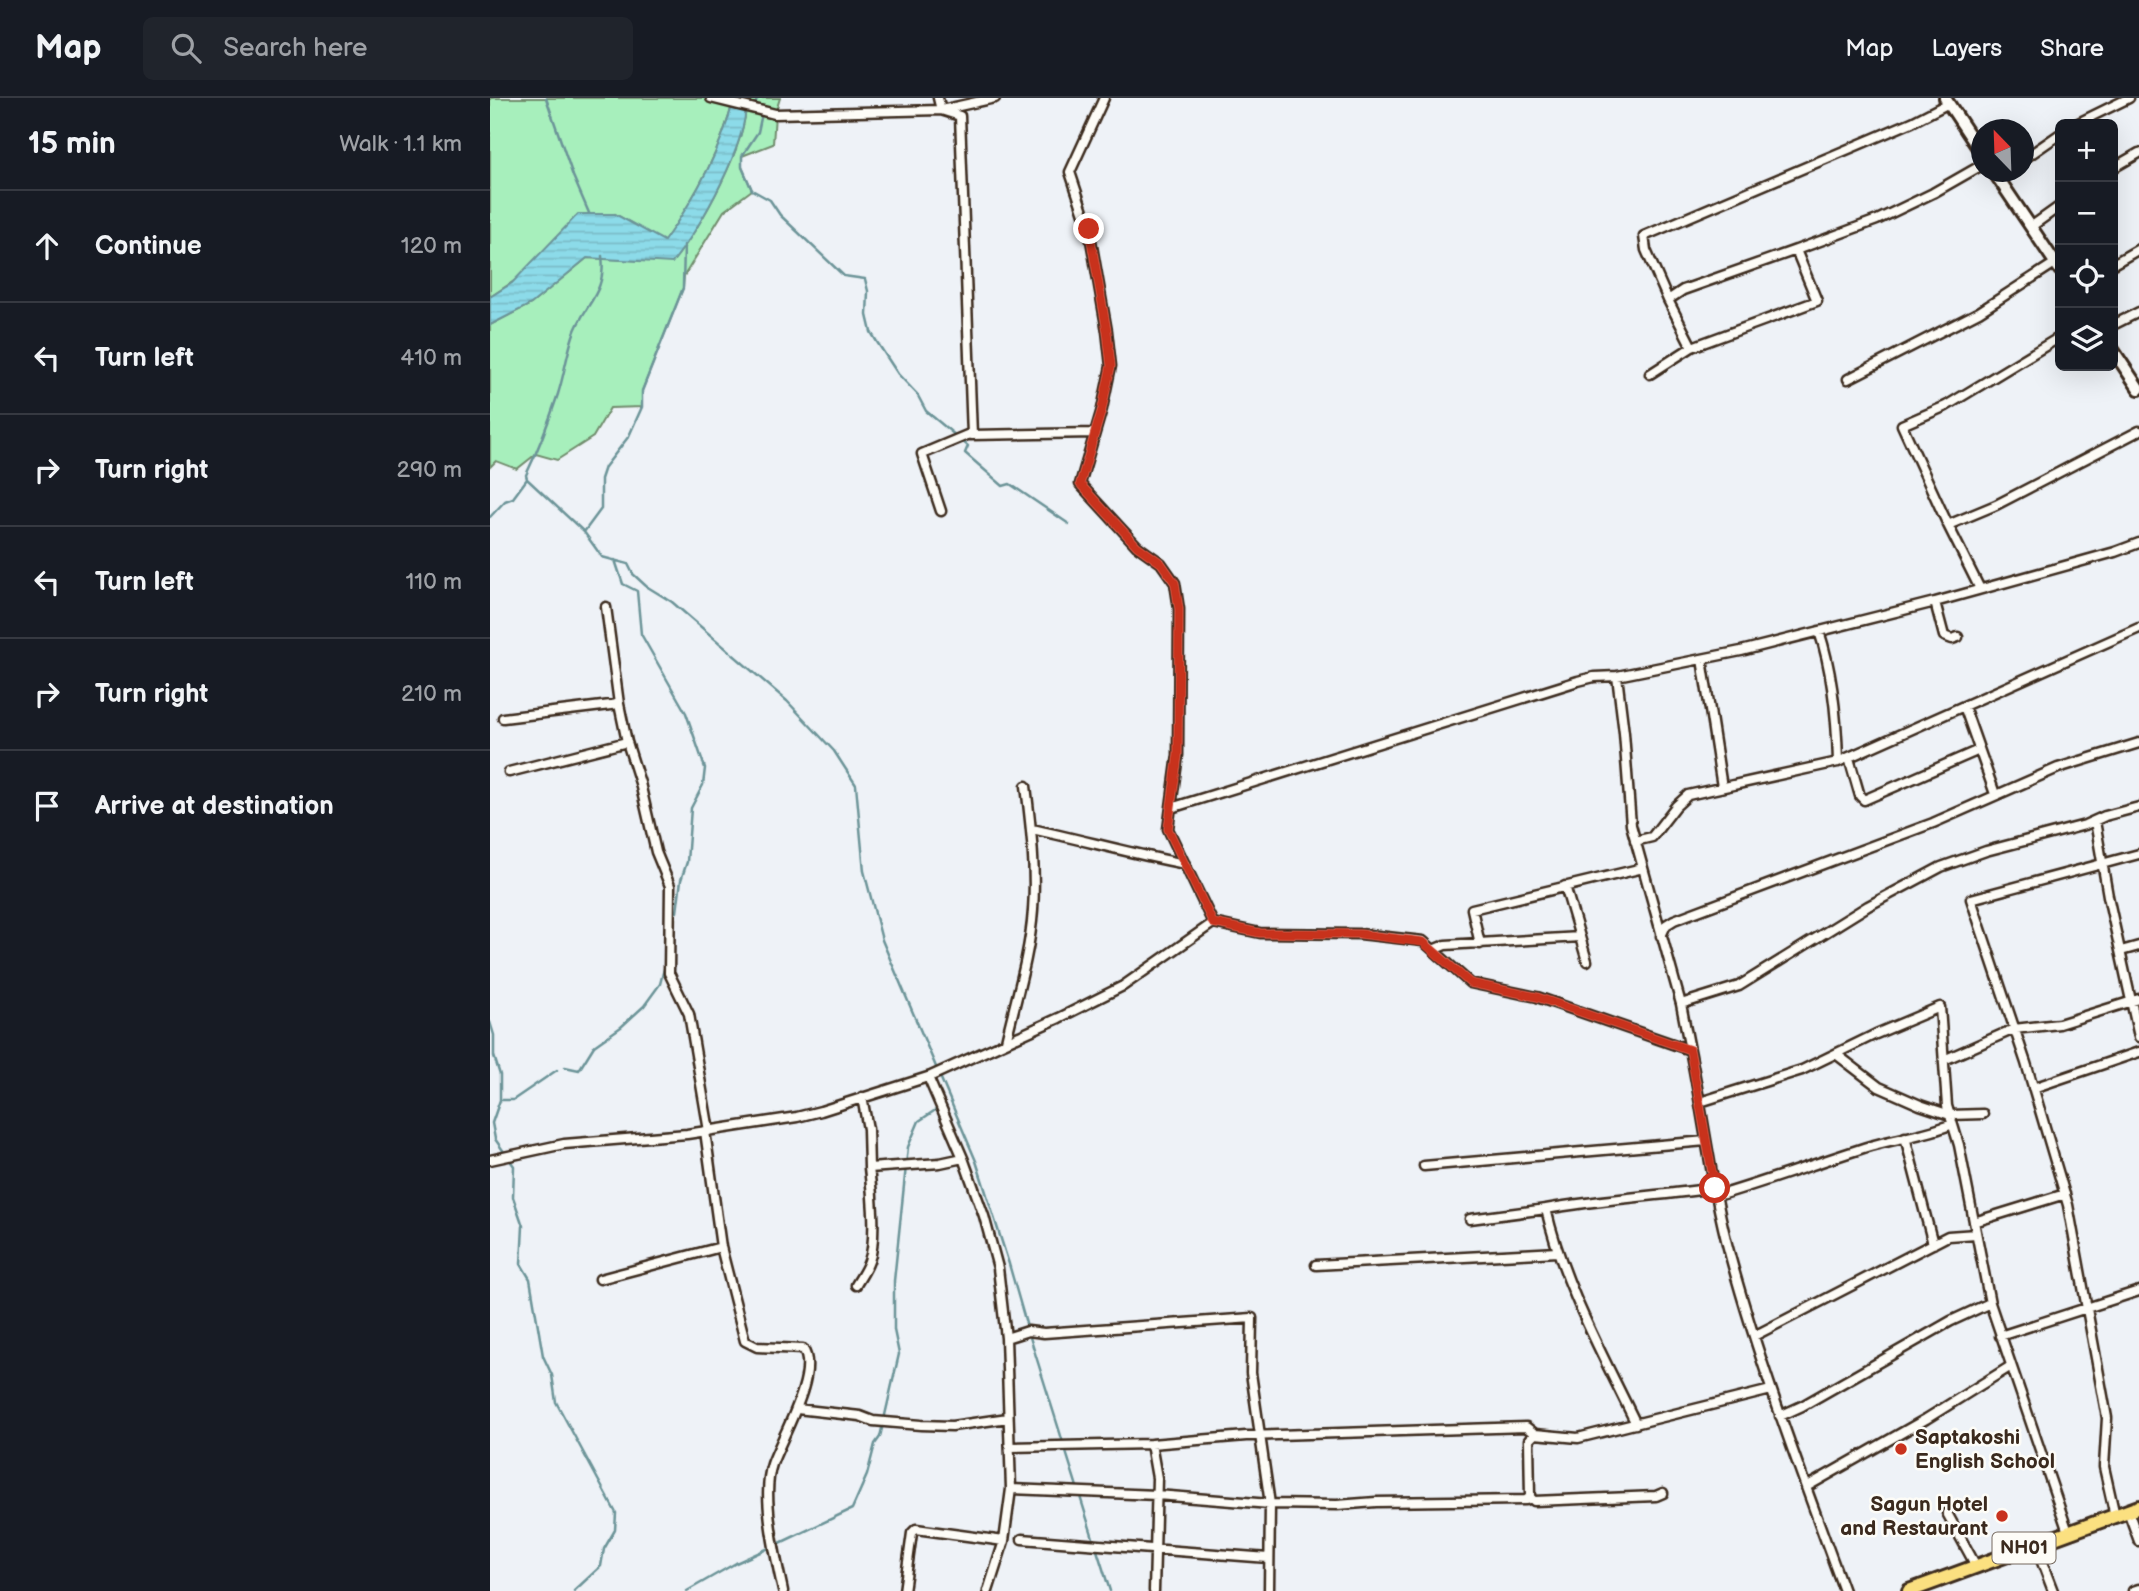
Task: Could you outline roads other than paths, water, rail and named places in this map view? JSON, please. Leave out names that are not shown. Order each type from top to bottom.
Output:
[{"type":"highway","name":"NH01","points":[[1909,1591],[2134,1509]]},
{"type":"main road","points":[[1947,101],[1971,137]]},
{"type":"main road","points":[[2005,182],[2055,261]]},
{"type":"main road","points":[[2118,358],[2139,390]]},
{"type":"street","points":[[711,98],[775,114],[941,110],[995,98]]},
{"type":"street","points":[[938,98],[941,110]]},
{"type":"street","points":[[1104,98],[1070,172],[1089,229],[1111,366],[1109,384],[1080,484],[1137,546],[1161,563],[1175,583],[1179,609],[1178,755],[1168,829],[1213,923]]},
{"type":"street","points":[[2086,119],[2129,98]]},
{"type":"street","points":[[1692,347],[1646,250],[1644,236],[1912,122],[1947,101]]},
{"type":"street","points":[[941,110],[960,116],[972,433]]},
{"type":"street","points":[[2034,152],[2055,137]]},
{"type":"street","points":[[2118,165],[2139,153]]},
{"type":"street","points":[[1668,300],[1683,290],[1877,220],[1971,171]]},
{"type":"street","points":[[2032,226],[2055,210]]},
{"type":"street","points":[[2118,261],[2139,249]]},
{"type":"street","points":[[1650,374],[1692,347],[1817,301],[1796,250]]},
{"type":"street","points":[[1848,379],[1979,312],[2055,268]]},
{"type":"street","points":[[2118,322],[2139,312]]},
{"type":"street","points":[[1980,589],[1902,425],[1946,406],[2055,340]]},
{"type":"street","points":[[1948,524],[1996,505],[2139,431]]},
{"type":"street","points":[[941,511],[922,454],[972,433],[1095,433]]},
{"type":"street","points":[[1171,808],[1578,681],[1702,659],[1819,631],[1935,602],[2116,552],[2139,543]]},
{"type":"street","points":[[1935,602],[1944,636],[1958,638]]},
{"type":"street","points":[[606,607],[627,742],[640,783],[656,852],[670,886],[669,973],[689,1014],[721,1247],[745,1341],[757,1347],[803,1349],[808,1355],[797,1409],[771,1465],[769,1488],[774,1546],[783,1591]]},
{"type":"street","points":[[1635,841],[1652,837],[1688,795],[1849,758],[2139,628]]},
{"type":"street","points":[[1819,631],[1831,681],[1838,762]]},
{"type":"street","points":[[1702,659],[1723,787]]},
{"type":"street","points":[[1617,676],[1631,825],[1681,1004],[1730,1256],[1771,1390],[1844,1591]]},
{"type":"street","points":[[503,718],[619,704]]},
{"type":"street","points":[[1964,706],[1995,794]]},
{"type":"street","points":[[509,772],[627,742]]},
{"type":"street","points":[[1661,936],[1666,925],[1674,920],[1933,823],[2058,768],[2139,743]]},
{"type":"street","points":[[1849,758],[1864,800],[1979,750]]},
{"type":"street","points":[[1006,1041],[1033,910],[1032,829],[1026,786]]},
{"type":"street","points":[[1681,1004],[1739,986],[1868,906],[1941,867],[1986,851],[2139,807]]},
{"type":"street","points":[[2095,821],[2120,951],[2135,1000],[2139,1037]]},
{"type":"street","points":[[1032,829],[1085,840],[1131,854],[1185,864]]},
{"type":"street","points":[[2115,1516],[2104,1467],[2107,1418],[2081,1266],[2065,1195],[1971,899],[2139,854]]},
{"type":"street","points":[[1480,944],[1472,909],[1643,868]]},
{"type":"street","points":[[1566,886],[1587,961]]},
{"type":"street","points":[[490,1160],[564,1144],[707,1131],[809,1114],[928,1077],[1123,986],[1213,923],[1260,933],[1360,934],[1423,942],[1470,983],[1537,997],[1690,1050]]},
{"type":"street","points":[[1433,950],[1445,945],[1580,937]]},
{"type":"street","points":[[2120,951],[2139,946]]},
{"type":"street","points":[[1944,1060],[2014,1029],[2059,1024],[2135,1000]]},
{"type":"street","points":[[1700,1102],[1802,1070],[1940,1007],[1951,1119],[1959,1145],[1990,1303],[2068,1532]]},
{"type":"street","points":[[2033,1088],[2139,1052]]},
{"type":"street","points":[[1836,1054],[1879,1087],[1951,1119]]},
{"type":"street","points":[[928,1077],[963,1158],[984,1216],[998,1268],[1006,1338],[1011,1489],[1004,1541],[988,1591]]},
{"type":"street","points":[[856,1286],[870,1260],[873,1241],[868,1129],[862,1097]]},
{"type":"street","points":[[1470,1219],[1619,1198],[1716,1192],[1905,1137],[1934,1132],[1951,1119],[1983,1114]]},
{"type":"street","points":[[1905,1137],[1933,1244]]},
{"type":"street","points":[[1424,1166],[1706,1141]]},
{"type":"street","points":[[869,1168],[940,1163],[963,1158]]},
{"type":"street","points":[[1974,1222],[2065,1195]]},
{"type":"street","points":[[1546,1209],[1557,1252],[1598,1350],[1636,1424]]},
{"type":"street","points":[[1754,1336],[1948,1236],[1976,1234]]},
{"type":"street","points":[[600,1279],[721,1247]]},
{"type":"street","points":[[1316,1265],[1557,1252]]},
{"type":"street","points":[[2000,1336],[2139,1291]]},
{"type":"street","points":[[1780,1416],[1951,1321],[1990,1303]]},
{"type":"street","points":[[1006,1338],[1028,1331],[1044,1333],[1252,1318],[1251,1373],[1270,1504],[1269,1591]]},
{"type":"street","points":[[1806,1487],[1926,1419],[2011,1366]]},
{"type":"street","points":[[1010,1447],[1151,1444],[1260,1435],[1526,1427],[1535,1434],[1578,1438],[1771,1390]]},
{"type":"street","points":[[797,1409],[860,1416],[873,1421],[921,1425],[952,1426],[1008,1418]]},
{"type":"street","points":[[1535,1434],[1529,1440],[1530,1496],[1534,1501],[1656,1496],[1663,1493]]},
{"type":"street","points":[[1151,1444],[1157,1478],[1154,1591]]},
{"type":"street","points":[[1011,1489],[1157,1495],[1270,1504],[1477,1502],[1525,1500],[1530,1496]]},
{"type":"street","points":[[2134,1509],[2139,1541]]},
{"type":"street","points":[[1947,1513],[1976,1566]]},
{"type":"street","points":[[904,1591],[912,1533],[916,1529],[1004,1541]]},
{"type":"street","points":[[1021,1539],[1268,1558]]},
{"type":"street","points":[[2035,1544],[2053,1591]]},
{"type":"street","points":[[2133,1591],[2139,1589]]},
{"type":"water","points":[[734,98],[746,98],[740,138],[709,207],[672,263],[587,258],[531,304],[490,325],[490,297],[512,283],[578,214],[615,214],[664,241],[687,208],[715,155]]},
{"type":"waterway","points":[[546,98],[589,213]]},
{"type":"waterway","points":[[756,102],[758,98]]},
{"type":"waterway","points":[[761,118],[758,132],[742,156],[742,167],[752,190],[770,200],[780,215],[844,276],[865,279],[871,332],[898,374],[917,394],[926,411],[968,446],[965,453],[1003,486],[1010,484],[1069,524]]},
{"type":"waterway","points":[[584,532],[601,509],[601,479],[605,467],[629,436],[642,407],[642,391],[683,288],[684,245]]},
{"type":"waterway","points":[[602,256],[603,269],[598,290],[577,325],[558,394],[526,475],[527,479],[584,532],[602,557],[628,564],[633,574],[646,586],[672,602],[787,701],[834,751],[856,785],[864,871],[882,940],[976,1161],[1027,1327]]},
{"type":"waterway","points":[[490,517],[505,501],[513,498],[527,479]]},
{"type":"waterway","points":[[615,560],[623,584],[637,591],[641,634],[686,713],[705,768],[703,785],[691,808],[687,862],[681,880],[677,912]]},
{"type":"waterway","points":[[565,1067],[579,1070],[594,1046],[644,1006],[660,984],[665,965]]},
{"type":"waterway","points":[[490,1022],[494,1035],[494,1056],[500,1075],[500,1100],[492,1123],[495,1139],[514,1166],[513,1197],[523,1226],[521,1264],[530,1279],[543,1356],[552,1375],[556,1402],[616,1513],[615,1530],[604,1549],[601,1566],[574,1591]]},
{"type":"waterway","points":[[500,1100],[513,1100],[557,1070]]},
{"type":"waterway","points":[[778,1544],[852,1509],[867,1475],[875,1444],[880,1437],[899,1354],[894,1330],[894,1281],[908,1147],[919,1121],[937,1109]]},
{"type":"waterway","points":[[1029,1334],[1094,1541]]},
{"type":"waterway","points":[[1096,1547],[1110,1591]]},
{"type":"waterway","points":[[687,1591],[769,1548]]},
{"type":"place","name":"Saptakoshi English School","points":[[1901,1449]]},
{"type":"place","name":"Sagun Hotel and Restaurant","points":[[2002,1516]]}]
